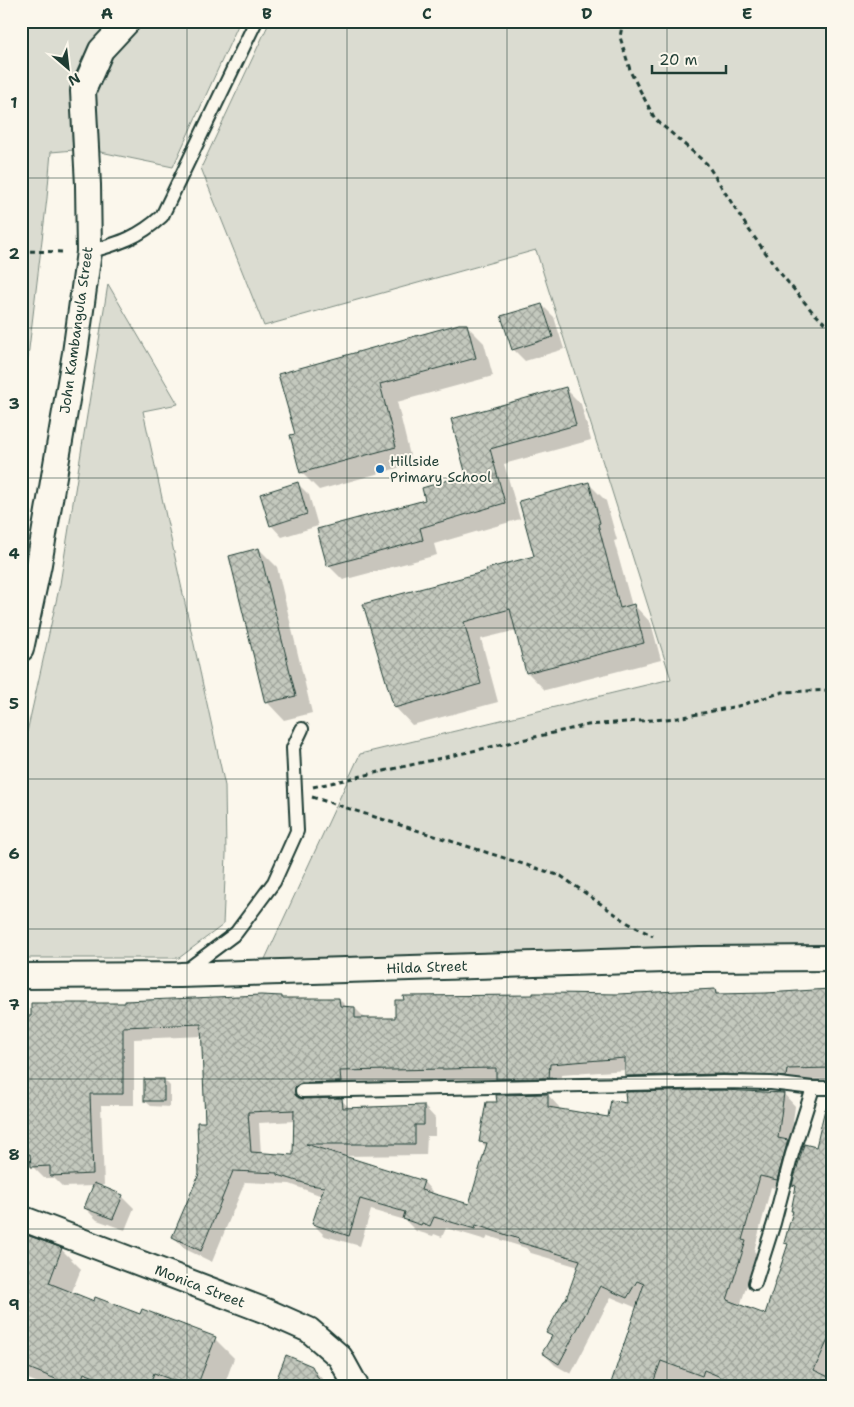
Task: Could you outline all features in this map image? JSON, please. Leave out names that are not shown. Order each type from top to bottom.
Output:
[{"type":"street","name":"John Kambangula Street","points":[[21,649],[74,363],[89,252],[83,91],[101,50],[128,21]]},
{"type":"street","name":"Hilda Street","points":[[21,976],[180,975],[699,958],[833,958]]},
{"type":"street","name":"Monica Street","points":[[21,1218],[309,1330],[340,1357],[356,1386]]},
{"type":"lane","points":[[89,252],[125,241],[147,229],[162,216],[256,21]]},
{"type":"lane","points":[[180,975],[236,933],[274,882],[297,831],[293,748],[302,729]]},
{"type":"lane","points":[[302,1091],[723,1082],[771,1082],[814,1088],[833,1088]]},
{"type":"lane","points":[[755,1283],[774,1223],[792,1154],[814,1088]]},
{"type":"path","points":[[623,21],[620,37],[631,73],[654,119],[707,164],[747,228],[781,274],[811,310],[833,331]]},
{"type":"path","points":[[21,251],[89,252]]},
{"type":"path","points":[[295,791],[588,725],[678,718],[738,706],[783,692],[833,690]]},
{"type":"path","points":[[295,791],[560,876],[628,923],[654,936]]},
{"type":"shaded area","points":[[21,21],[240,21],[173,167],[86,149],[51,152],[21,416]]},
{"type":"shaded area","points":[[270,21],[833,21],[833,957],[259,972],[360,754],[671,679],[536,250],[264,326],[201,168]]},
{"type":"shaded area","points":[[108,284],[178,404],[143,411],[225,786],[226,854],[223,925],[179,958],[21,958],[21,759],[60,584]]},
{"type":"building","points":[[542,304],[553,337],[512,350],[501,316]]},
{"type":"building","points":[[459,324],[467,324],[476,358],[380,384],[396,447],[300,473],[290,435],[295,434],[278,374]]},
{"type":"building","points":[[566,387],[576,425],[490,449],[505,503],[420,528],[423,540],[327,566],[317,529],[425,500],[422,488],[466,475],[451,419]]},
{"type":"building","points":[[298,482],[307,514],[270,526],[260,494]]},
{"type":"building","points":[[589,482],[620,608],[634,604],[644,643],[526,673],[510,609],[464,622],[481,684],[394,708],[363,604],[487,571],[486,569],[534,556],[519,501]]},
{"type":"building","points":[[259,548],[296,696],[265,703],[229,556]]},
{"type":"building","points":[[715,989],[716,994],[830,989],[832,1068],[787,1069],[786,1077],[723,1074],[625,1076],[625,1058],[550,1064],[549,1078],[496,1079],[496,1068],[340,1071],[341,1082],[301,1083],[295,1087],[295,1095],[302,1099],[342,1098],[343,1108],[424,1105],[424,1125],[415,1125],[415,1144],[306,1144],[424,1181],[421,1190],[469,1204],[487,1143],[479,1142],[486,1102],[497,1102],[496,1095],[548,1094],[548,1107],[608,1117],[611,1100],[626,1103],[625,1092],[723,1090],[784,1093],[778,1138],[788,1140],[777,1180],[760,1176],[742,1240],[746,1241],[727,1300],[765,1314],[788,1244],[784,1243],[793,1211],[791,1211],[796,1186],[792,1185],[804,1144],[816,1147],[825,1109],[833,1110],[833,1329],[814,1370],[833,1379],[833,1386],[742,1386],[704,1370],[702,1376],[661,1361],[652,1386],[610,1386],[644,1284],[637,1281],[627,1298],[600,1286],[559,1364],[542,1353],[552,1336],[546,1333],[566,1299],[580,1260],[518,1242],[519,1239],[476,1225],[475,1229],[434,1217],[430,1226],[422,1223],[421,1225],[403,1219],[405,1212],[360,1199],[349,1236],[312,1224],[324,1187],[310,1185],[278,1175],[278,1173],[233,1171],[201,1251],[172,1237],[199,1174],[197,1122],[205,1122],[201,1024],[123,1027],[123,1094],[90,1094],[93,1174],[50,1176],[50,1166],[31,1167],[30,1154],[21,1155],[21,1016],[31,1016],[31,1003],[125,1003],[125,1001],[261,995],[282,996],[282,998],[339,998],[340,1006],[355,1007],[355,1018],[395,1018],[395,1000],[404,1000],[403,996],[533,995],[533,993],[618,994]],"holes":[[[294,1110],[293,1155],[251,1152],[248,1112]]]},
{"type":"building","points":[[144,1079],[164,1079],[164,1101],[144,1101]]},
{"type":"building","points":[[94,1183],[123,1195],[113,1219],[84,1208]]},
{"type":"building","points":[[21,1233],[62,1248],[49,1283],[94,1301],[95,1297],[140,1314],[142,1309],[216,1337],[197,1386],[188,1386],[154,1373],[149,1386],[118,1386],[84,1373],[79,1386],[73,1386],[21,1365]]},
{"type":"building","points":[[286,1355],[312,1366],[322,1386],[274,1386]]},
{"type":"place","name":"Hillside Primary School","points":[[380,469]]}]
